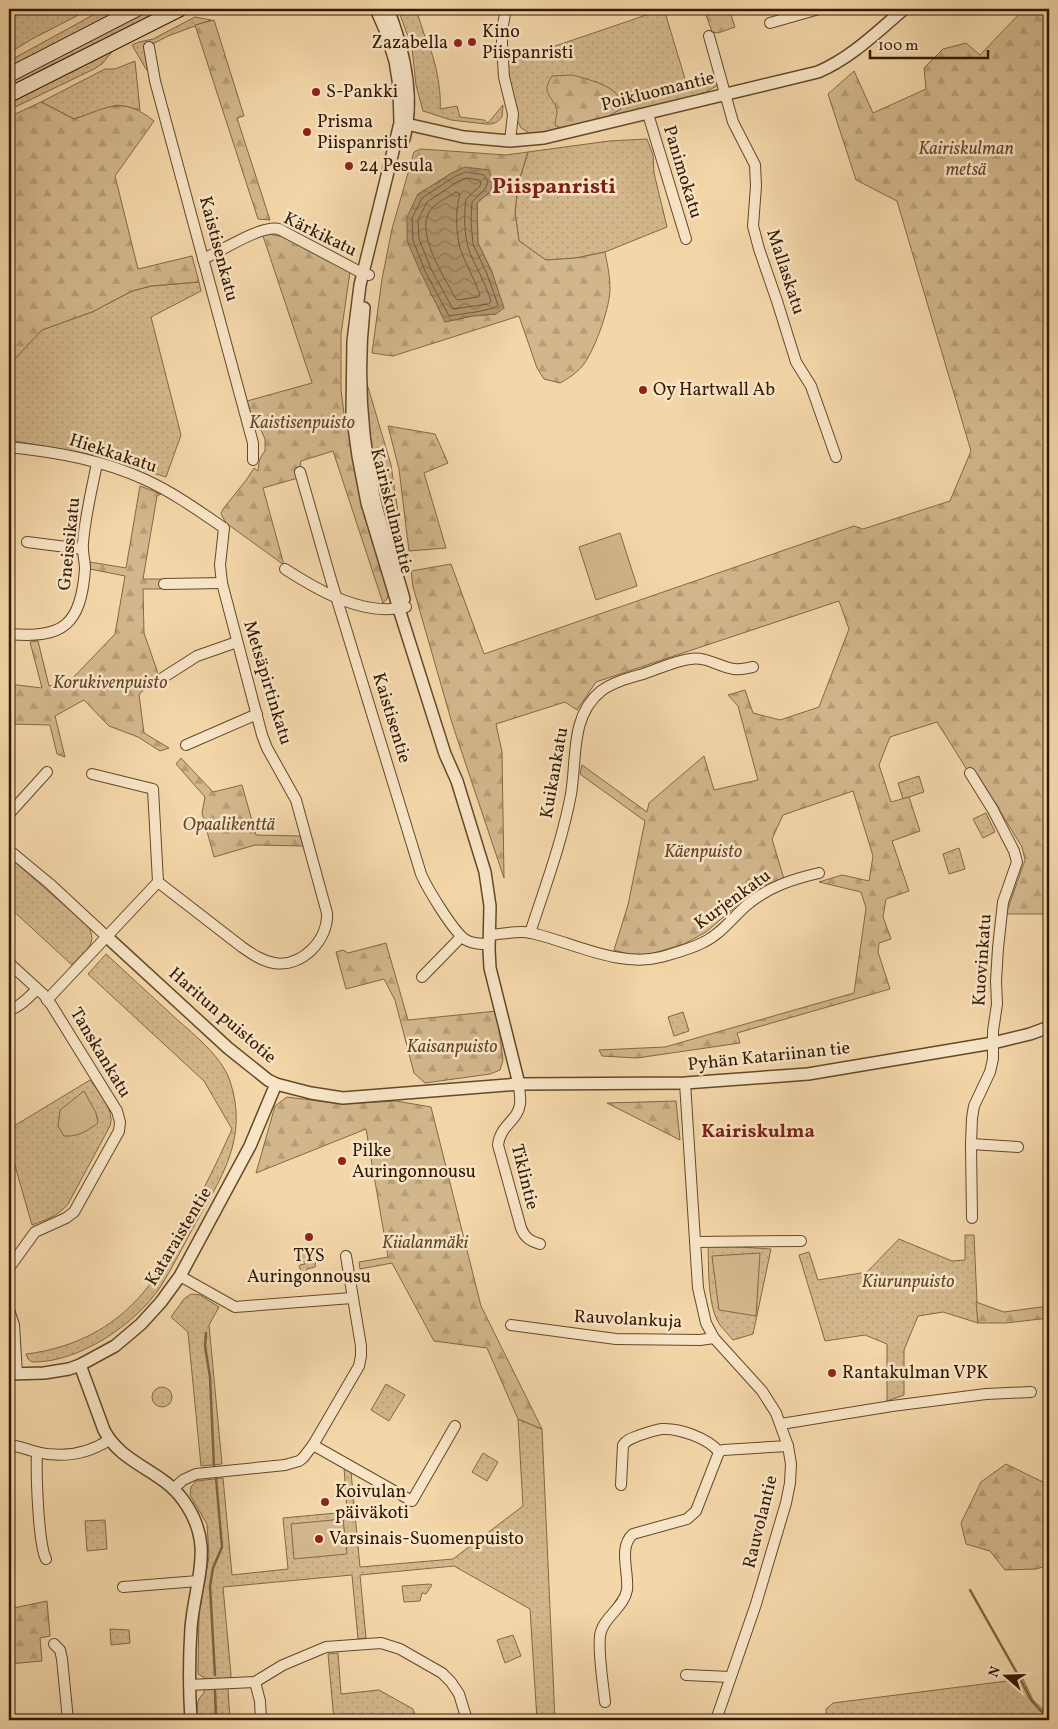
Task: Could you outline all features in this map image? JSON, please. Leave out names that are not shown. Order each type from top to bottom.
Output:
[{"type":"main road","points":[[9,75],[137,9]]},
{"type":"main road","points":[[9,95],[180,9]]},
{"type":"street","name":"Kairiskulmantie","points":[[376,9],[395,61],[403,124]]},
{"type":"street","name":"Kairiskulmantie","points":[[388,9],[402,47],[408,102],[365,274],[362,368],[363,420],[367,454],[376,501],[402,608],[443,721],[457,781],[485,872],[490,906],[490,968],[519,1084]]},
{"type":"street","points":[[506,9],[502,30],[502,45],[504,77],[513,114],[510,141]]},
{"type":"street","points":[[770,23],[819,9]]},
{"type":"street","name":"Poikluomantie","points":[[403,124],[464,137],[510,141],[544,138],[801,76],[834,65],[849,55],[904,9]]},
{"type":"street","name":"Mallaskatu","points":[[709,36],[732,122],[755,165],[756,186],[753,226],[759,249],[778,301],[796,362],[811,386],[836,457]]},
{"type":"street","name":"Kaistisenkatu","points":[[150,47],[156,81],[254,443],[253,460]]},
{"type":"street","name":"Panimokatu","points":[[648,114],[686,239]]},
{"type":"street","name":"Kärkikatu","points":[[203,259],[260,231],[274,228],[365,274]]},
{"type":"street","name":"Hiekkakatu","points":[[9,447],[59,453],[123,470],[156,485],[224,528]]},
{"type":"street","name":"Gneissikatu","points":[[9,634],[34,636],[48,634],[62,628],[76,611],[82,592],[85,569],[82,549],[97,463]]},
{"type":"street","name":"Kaistisentie","points":[[300,472],[421,874],[461,937]]},
{"type":"street","name":"Metsäpirtinkatu","points":[[158,882],[250,953],[267,961],[280,964],[297,959],[313,948],[322,937],[327,925],[327,912],[296,800],[267,748],[237,642],[222,583],[220,565],[224,528]]},
{"type":"street","points":[[27,542],[82,549]]},
{"type":"street","points":[[285,569],[337,599],[376,608],[402,608]]},
{"type":"street","points":[[164,584],[222,583]]},
{"type":"street","points":[[164,677],[196,656],[237,642]]},
{"type":"street","name":"Kuikankatu","points":[[530,932],[559,844],[571,793],[580,722],[584,713],[601,691],[622,680],[690,659],[710,661],[732,669],[741,670],[753,667]]},
{"type":"street","points":[[186,745],[257,714]]},
{"type":"street","points":[[9,814],[47,772]]},
{"type":"street","name":"Kuovinkatu","points":[[970,773],[993,810],[1014,851],[1017,862],[1003,902],[998,948],[997,1004],[993,1059],[990,1072],[974,1106],[971,1144],[972,1218]]},
{"type":"street","points":[[9,1010],[26,1000],[43,994],[106,936],[158,882],[153,790],[92,774]]},
{"type":"street","name":"Haritun puistotie","points":[[9,850],[50,884],[228,1048],[276,1084],[343,1098],[519,1084]]},
{"type":"street","name":"Kurjenkatu","points":[[489,940],[530,932],[610,956],[637,960],[660,957],[703,943],[714,936],[749,904],[772,888],[792,880],[819,874]]},
{"type":"street","points":[[422,977],[461,937],[473,943],[489,940]]},
{"type":"street","name":"Tanskankatu","points":[[9,963],[43,994],[117,1111],[120,1122],[119,1131],[74,1212],[66,1218],[35,1232],[9,1268]]},
{"type":"street","name":"Pyhän Katariinan tie","points":[[519,1084],[685,1083],[808,1074],[993,1043],[1030,1034],[1049,1027]]},
{"type":"street","name":"Rauvolantie","points":[[685,1083],[698,1288],[701,1308],[714,1338],[771,1403],[781,1424],[791,1464],[786,1503],[756,1604],[716,1720]]},
{"type":"street","name":"Kataraistentie","points":[[13,1374],[44,1373],[69,1369],[80,1365],[115,1346],[141,1324],[161,1302],[180,1276],[242,1162],[276,1084]]},
{"type":"street","name":"Tiklintie","points":[[519,1084],[520,1105],[518,1112],[503,1130],[499,1137],[498,1145],[520,1228],[524,1236],[530,1241],[540,1244]]},
{"type":"street","points":[[971,1144],[1018,1147]]},
{"type":"street","points":[[695,1242],[801,1242]]},
{"type":"street","points":[[174,1489],[184,1480],[196,1474],[292,1464],[303,1458],[313,1445],[358,1366],[361,1356],[362,1346],[346,1256]]},
{"type":"street","points":[[180,1276],[235,1307],[352,1298]]},
{"type":"street","points":[[9,1310],[14,1325],[13,1374]]},
{"type":"street","name":"Rauvolankuja","points":[[510,1325],[616,1340],[714,1338]]},
{"type":"street","points":[[80,1365],[109,1440],[125,1456],[153,1473],[174,1489],[190,1510],[200,1532],[202,1554],[192,1618],[189,1685],[191,1720]]},
{"type":"street","points":[[781,1424],[892,1406],[986,1394],[1031,1392]]},
{"type":"street","points":[[313,1445],[412,1501],[455,1426]]},
{"type":"street","points":[[620,1485],[623,1445],[630,1439],[650,1432],[664,1429],[679,1431],[708,1441],[719,1452]]},
{"type":"street","points":[[9,1445],[37,1452],[67,1455],[89,1451],[109,1440]]},
{"type":"street","points":[[605,1702],[600,1638],[602,1627],[627,1593],[626,1542],[633,1534],[692,1516],[699,1505],[719,1452],[723,1450],[788,1446]]},
{"type":"street","points":[[37,1452],[36,1470],[40,1523],[43,1553],[46,1559]]},
{"type":"street","points":[[123,1587],[198,1581]]},
{"type":"street","points":[[189,1685],[255,1682],[283,1665],[325,1648],[382,1643],[400,1649],[442,1672],[452,1682],[459,1694],[467,1720]]},
{"type":"street","points":[[54,1644],[60,1650],[62,1659],[68,1720]]},
{"type":"street","points":[[686,1675],[730,1676]]},
{"type":"street","points":[[255,1682],[260,1701],[261,1720]]},
{"type":"green space","points":[[9,9],[48,9],[49,14],[60,9],[90,9],[9,53]]},
{"type":"green space","points":[[104,9],[108,9],[111,14],[9,69],[9,61]]},
{"type":"green space","points":[[147,9],[167,9],[43,69],[9,89],[9,81]]},
{"type":"green space","points":[[398,9],[416,9],[425,37],[410,42]]},
{"type":"green space","points":[[664,9],[686,82],[712,76],[716,77],[717,86],[707,91],[706,96],[596,123],[619,98],[613,91],[595,81],[557,111],[564,130],[531,134],[521,128],[516,117],[510,83],[507,60],[510,54],[512,53],[514,60]]},
{"type":"green space","points":[[704,9],[729,9],[735,27],[718,33],[712,32]]},
{"type":"green space","name":"Kairiskulman metsä","points":[[1024,9],[1049,9],[1049,133],[1045,143],[1049,145],[1049,958],[1047,914],[1006,914],[1025,860],[1022,847],[978,775],[971,776],[937,722],[890,737],[879,765],[891,802],[909,797],[920,831],[892,841],[909,891],[886,899],[883,917],[891,939],[879,943],[878,952],[890,989],[737,1033],[740,1043],[637,1058],[602,1056],[599,1050],[665,1047],[854,993],[866,908],[861,892],[819,882],[842,875],[869,881],[873,856],[853,791],[783,815],[772,839],[784,879],[760,886],[706,932],[684,944],[654,953],[632,955],[614,950],[628,905],[645,821],[580,774],[582,765],[647,812],[649,803],[704,756],[714,790],[758,780],[738,706],[728,695],[745,690],[753,713],[780,720],[819,707],[849,629],[839,601],[596,682],[577,710],[565,702],[496,724],[502,752],[504,878],[452,723],[413,587],[411,571],[451,564],[484,654],[854,526],[863,529],[950,501],[971,451],[897,201],[856,180],[828,94],[854,71],[873,113],[926,89],[924,68],[943,49],[966,43],[980,55]]},
{"type":"green space","points":[[195,17],[211,20],[168,36],[147,47],[153,77],[132,45],[153,39]]},
{"type":"green space","points":[[214,20],[244,116],[237,118],[270,220],[258,219],[195,25]]},
{"type":"green space","points":[[427,42],[430,48],[435,65],[440,94],[440,109],[457,106],[460,117],[484,120],[488,123],[503,105],[502,117],[497,122],[486,124],[451,120],[423,111],[416,85],[412,48]]},
{"type":"green space","points":[[115,48],[102,64],[94,69],[9,110],[9,101]]},
{"type":"green space","points":[[135,61],[140,110],[117,105],[74,119],[41,102],[105,69],[115,69]]},
{"type":"green space","points":[[572,75],[598,83],[615,92],[619,97],[621,109],[596,123],[564,130],[555,125],[557,112],[547,92],[548,82],[552,76]]},
{"type":"green space","points":[[41,102],[74,119],[106,108],[124,106],[143,113],[154,121],[115,176],[138,269],[192,256],[199,282],[151,286],[132,291],[92,312],[42,330],[9,365],[9,117]]},
{"type":"green space","points":[[647,139],[653,155],[654,173],[667,227],[605,252],[576,258],[546,260],[519,241],[515,212],[518,184],[528,152],[609,141]]},
{"type":"green space","points":[[421,149],[506,155],[528,152],[518,184],[515,212],[519,241],[546,260],[576,258],[605,252],[610,287],[608,305],[597,338],[588,357],[582,367],[570,377],[560,383],[544,379],[537,368],[519,316],[393,356],[372,353],[382,279],[392,229],[414,152]],"holes":[[[488,170],[493,183],[489,192],[477,203],[478,243],[492,272],[496,314],[472,316],[445,322],[439,308],[436,183],[452,173]]]},
{"type":"green space","name":"Kaistisenpuisto","points":[[269,234],[284,237],[350,272],[341,334],[341,390],[346,429],[350,430],[365,516],[389,593],[383,603],[333,451],[301,461],[298,478],[263,488],[284,565],[226,523],[221,514],[254,468],[258,471],[260,460],[265,451],[265,439],[261,430],[254,428],[247,401],[312,383],[263,236]]},
{"type":"green space","points":[[199,282],[201,291],[151,317],[181,435],[166,477],[94,455],[9,440],[9,365],[41,330],[92,312],[132,291],[151,286]]},
{"type":"green space","points":[[368,387],[391,465],[404,553],[397,552],[393,548],[383,514],[369,447],[364,388]]},
{"type":"green space","points":[[388,426],[435,434],[448,463],[424,473],[446,548],[409,551],[399,469]]},
{"type":"green space","name":"Korukivenpuisto","points":[[140,486],[161,494],[157,496],[143,579],[161,579],[161,589],[143,589],[144,633],[161,682],[146,687],[139,695],[144,733],[169,748],[160,751],[138,737],[109,726],[84,700],[55,716],[65,757],[57,754],[50,725],[9,724],[9,684],[42,688],[30,642],[38,641],[49,686],[70,681],[115,634],[125,576],[90,569],[90,562],[126,568]]},
{"type":"green space","points":[[620,533],[637,586],[596,600],[579,547]]},
{"type":"green space","name":"Opaalikenttä","points":[[181,758],[213,792],[242,785],[256,835],[300,836],[303,846],[255,845],[214,857],[202,813],[205,797],[176,764]]},
{"type":"green space","points":[[919,776],[924,792],[903,799],[898,783]]},
{"type":"green space","points":[[986,813],[995,832],[983,838],[973,819]]},
{"type":"green space","points":[[959,848],[965,869],[949,874],[943,854]]},
{"type":"green space","points":[[9,857],[88,926],[92,938],[91,943],[72,965],[9,907]]},
{"type":"green space","name":"Kaisanpuisto","points":[[386,943],[408,1020],[497,1011],[503,1060],[500,1070],[490,1074],[425,1083],[414,1073],[395,1000],[384,979],[346,989],[336,952],[343,950],[348,953]]},
{"type":"green space","points":[[106,954],[204,1044],[219,1061],[230,1081],[235,1102],[234,1140],[229,1157],[214,1191],[161,1286],[150,1300],[122,1327],[105,1339],[68,1356],[50,1361],[32,1362],[26,1354],[62,1346],[96,1332],[111,1323],[138,1299],[167,1257],[232,1129],[204,1081],[88,974]]},
{"type":"green space","points":[[683,1012],[689,1031],[674,1036],[668,1017]]},
{"type":"green space","points":[[90,1080],[108,1108],[111,1120],[110,1126],[68,1204],[56,1215],[32,1225],[9,1145],[9,1129]]},
{"type":"green space","points":[[84,1091],[96,1113],[98,1123],[82,1133],[74,1136],[64,1136],[58,1126],[60,1110]]},
{"type":"green space","name":"Kiialanmäki","points":[[287,1097],[342,1104],[396,1101],[431,1107],[481,1306],[542,1429],[518,1419],[487,1348],[434,1341],[392,1263],[360,1269],[359,1262],[388,1257],[366,1129],[256,1173],[275,1106]]},
{"type":"green space","points":[[676,1101],[680,1140],[607,1103]]},
{"type":"green space","name":"Kiurunpuisto","points":[[965,1235],[974,1235],[978,1323],[943,1312],[918,1316],[904,1350],[904,1395],[887,1401],[887,1344],[865,1335],[825,1341],[799,1255],[809,1252],[818,1280],[867,1272],[899,1239],[952,1261],[965,1260]]},
{"type":"green space","points":[[708,1245],[771,1249],[753,1334],[733,1340],[720,1325],[711,1297]]},
{"type":"green space","points":[[307,1248],[312,1251],[318,1250],[320,1253],[316,1258],[315,1267],[307,1269],[303,1273],[299,1267],[305,1264],[305,1262],[300,1262],[299,1254]]},
{"type":"green space","points":[[760,1253],[756,1316],[719,1310],[712,1256]]},
{"type":"green space","points":[[191,1294],[200,1295],[219,1307],[209,1325],[222,1464],[201,1466],[188,1332],[171,1317],[184,1299]]},
{"type":"green space","points":[[976,1302],[1004,1312],[1049,1306],[1049,1318],[1006,1323],[978,1323]]},
{"type":"green space","points":[[386,1384],[405,1395],[389,1421],[371,1410]]},
{"type":"green space","points":[[158,1387],[166,1387],[172,1393],[172,1401],[166,1407],[158,1407],[152,1401],[152,1393]]},
{"type":"green space","points":[[518,1419],[542,1429],[555,1720],[537,1720],[530,1609],[454,1566],[360,1575],[366,1638],[358,1639],[352,1575],[223,1587],[231,1675],[228,1690],[230,1720],[197,1720],[197,1705],[204,1693],[205,1678],[198,1674],[199,1614],[209,1556],[207,1524],[190,1495],[191,1487],[196,1481],[223,1478],[232,1575],[288,1569],[283,1518],[347,1512],[344,1467],[351,1472],[360,1567],[453,1559],[523,1506]]},
{"type":"green space","points":[[483,1453],[498,1462],[487,1481],[472,1472]]},
{"type":"green space","points":[[1006,1464],[1049,1485],[1049,1565],[1036,1569],[1005,1570],[990,1551],[966,1544],[961,1523],[981,1482]]},
{"type":"green space","name":"Varsinais-Suomenpuisto","points":[[343,1519],[347,1554],[294,1559],[291,1524]]},
{"type":"green space","points":[[105,1520],[107,1549],[87,1551],[85,1521]]},
{"type":"green space","points":[[432,1585],[426,1594],[422,1593],[420,1601],[404,1602],[402,1586]]},
{"type":"green space","points":[[47,1601],[50,1636],[40,1638],[42,1661],[9,1664],[9,1609]]},
{"type":"green space","points":[[110,1629],[129,1630],[130,1643],[111,1645]]},
{"type":"green space","points":[[513,1635],[521,1656],[505,1663],[497,1640]]},
{"type":"green space","points":[[338,1653],[341,1694],[379,1690],[413,1709],[417,1720],[334,1720],[328,1654]]},
{"type":"green space","points":[[1023,1679],[1033,1700],[1049,1715],[1049,1720],[827,1720],[826,1709],[833,1703]]},
{"type":"water","points":[[465,167],[489,170],[493,182],[490,192],[477,203],[478,243],[492,272],[504,308],[496,314],[472,316],[445,322],[407,241],[407,217],[418,194]]},
{"type":"waterway","points":[[206,1333],[205,1346],[210,1377],[214,1466]]},
{"type":"waterway","points":[[215,1675],[210,1586],[213,1568],[222,1547],[216,1478]]},
{"type":"waterway","points":[[970,1590],[1031,1700],[1041,1711],[1049,1716]]},
{"type":"waterway","points":[[215,1691],[216,1720]]},
{"type":"place","name":"Kino Piispanristi","points":[[472,42]]},
{"type":"place","name":"Zazabella","points":[[458,43]]},
{"type":"place","name":"S-Pankki","points":[[316,92]]},
{"type":"place","name":"Prisma Piispanristi","points":[[307,132]]},
{"type":"place","name":"24 Pesula","points":[[349,166]]},
{"type":"place","name":"Oy Hartwall Ab","points":[[643,390]]},
{"type":"place","name":"Pilke Auringonnousu","points":[[342,1161]]},
{"type":"place","name":"TYS Auringonnousu","points":[[309,1237]]},
{"type":"place","name":"Rantakulman VPK","points":[[832,1373]]},
{"type":"place","name":"Koivulan päiväkoti","points":[[325,1502]]},
{"type":"place","name":"Varsinais-Suomenpuisto","points":[[319,1539]]},
{"type":"district","name":"Piispanristi","points":[[554,187]]},
{"type":"district","name":"Kairiskulma","points":[[758,1132]]},
{"type":"park label","name":"Käenpuisto","points":[[703,852]]}]
